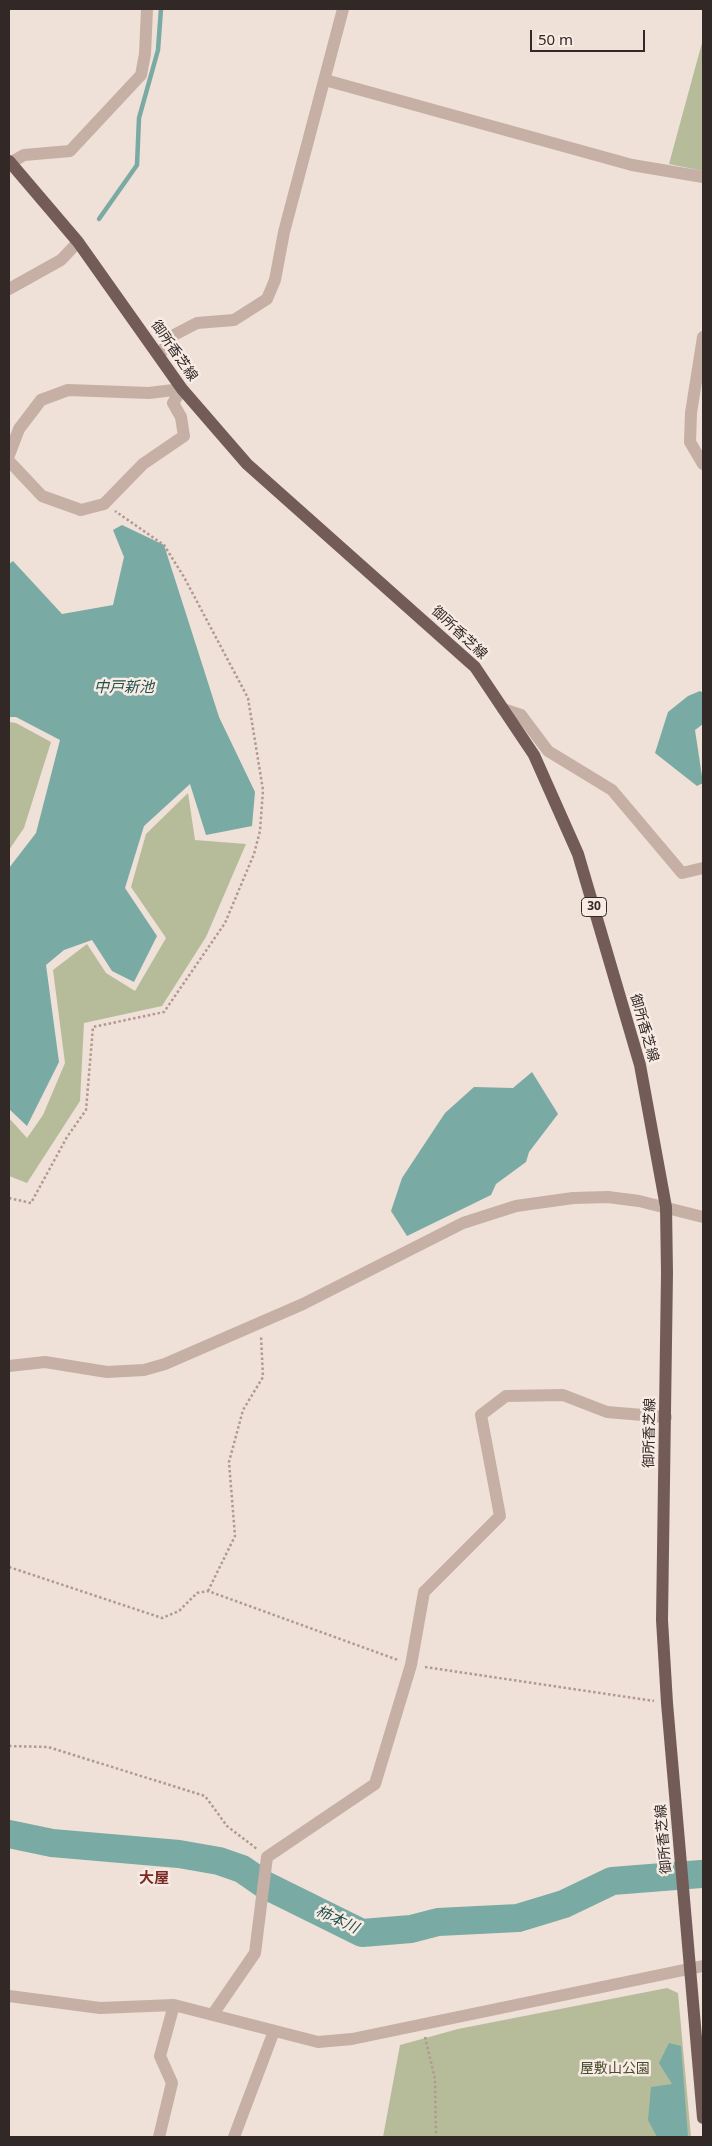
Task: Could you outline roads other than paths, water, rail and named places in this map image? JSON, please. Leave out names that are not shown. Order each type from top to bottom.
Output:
[{"type":"main road","name":"御所香芝線","points":[[10,162],[78,242],[182,389],[247,464],[475,667],[538,763],[578,854],[640,1065],[666,1207],[666,1417],[662,1620],[667,1703],[702,2085],[703,2118]]},
{"type":"street","points":[[10,162],[24,155],[70,151],[141,74],[145,54],[147,9]]},
{"type":"street","points":[[159,356],[172,336],[197,323],[234,320],[267,299],[275,280],[284,232],[343,9]]},
{"type":"street","points":[[325,80],[632,165],[703,177]]},
{"type":"street","points":[[9,289],[61,260],[78,242]]},
{"type":"street","points":[[703,337],[691,413],[690,442],[703,464]]},
{"type":"street","points":[[9,455],[19,429],[41,400],[68,390],[149,393],[182,389]]},
{"type":"street","points":[[9,461],[42,496],[81,510],[104,504],[142,464],[184,436],[181,418],[173,403],[182,389]]},
{"type":"street","points":[[503,709],[521,715],[548,751],[612,790],[682,873],[703,868]]},
{"type":"street","points":[[538,763],[554,754]]},
{"type":"street","points":[[9,1366],[45,1362],[107,1372],[144,1370],[261,1322],[330,1291],[463,1223],[489,1213],[542,1201],[573,1198],[623,1199],[666,1207],[703,1217]]},
{"type":"street","points":[[213,2014],[254,1953],[267,1857],[375,1784],[411,1665],[424,1592],[500,1516],[481,1415],[506,1396],[563,1395],[607,1412],[666,1417]]},
{"type":"street","points":[[9,1996],[100,2008],[174,2005],[318,2042],[352,2039],[552,1998],[690,1967],[703,1966]]},
{"type":"street","points":[[159,2137],[172,2083],[160,2056],[174,2005]]},
{"type":"street","points":[[234,2137],[274,2031]]},
{"type":"water","name":"中戸新池","points":[[122,525],[164,545],[219,717],[255,792],[252,826],[206,835],[190,784],[144,826],[125,888],[157,936],[134,982],[112,971],[92,940],[64,950],[46,965],[59,1062],[27,1126],[9,1109],[9,868],[36,833],[60,740],[16,717],[9,717],[9,564],[13,561],[62,614],[113,605],[124,557],[113,530]]},
{"type":"water","points":[[700,691],[703,693],[703,724],[695,730],[703,783],[697,786],[655,753],[668,712],[688,696]]},
{"type":"water","points":[[532,1072],[558,1114],[529,1152],[526,1162],[496,1184],[491,1195],[407,1236],[391,1211],[402,1178],[445,1113],[474,1087],[513,1088]]},
{"type":"water","points":[[669,2043],[681,2046],[688,2137],[657,2137],[648,2120],[651,2087],[672,2084],[659,2063]]},
{"type":"waterway","points":[[99,219],[137,165],[139,118],[158,50],[161,9]]},
{"type":"waterway","name":"柿本川","points":[[9,1834],[52,1843],[179,1854],[219,1861],[242,1869],[265,1885],[362,1933],[411,1929],[438,1922],[518,1918],[564,1904],[612,1881],[701,1874]]},
{"type":"district","name":"大屋","points":[[154,1879]]},
{"type":"park label","name":"屋敷山公園","points":[[615,2069]]}]
